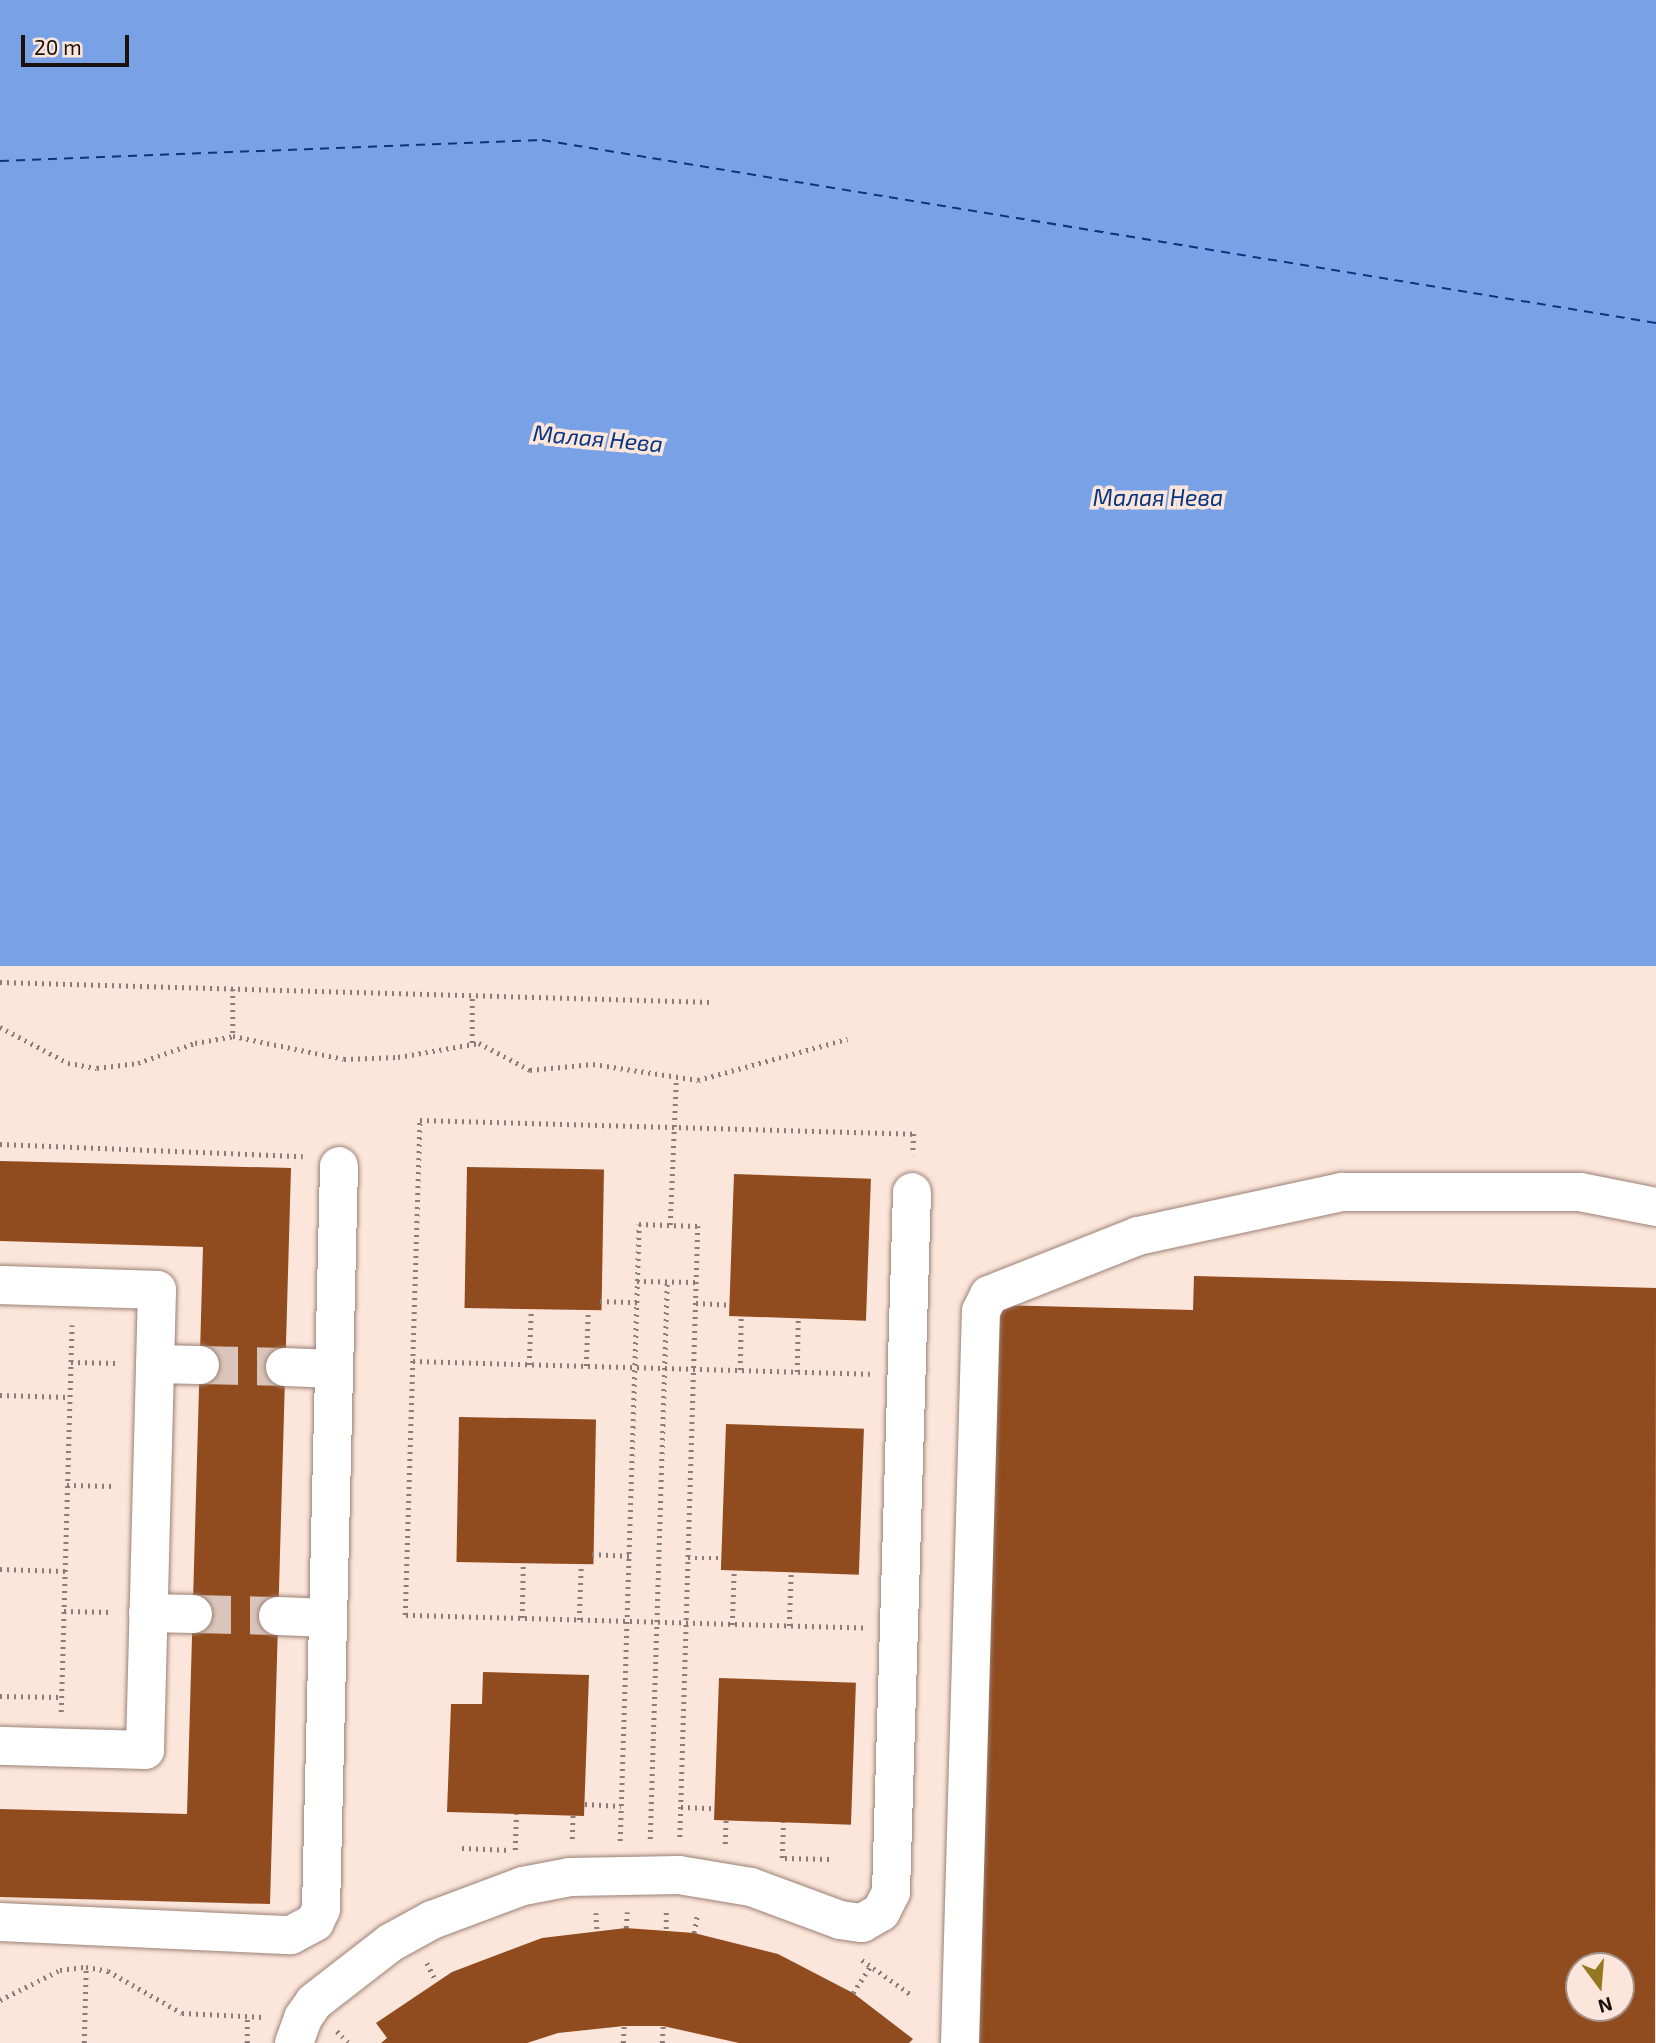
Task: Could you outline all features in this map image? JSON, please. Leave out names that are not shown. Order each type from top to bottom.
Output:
[{"type":"lane","points":[[0,1922],[291,1935],[315,1922],[321,1909],[334,1369],[321,1167]]},
{"type":"lane","points":[[298,2030],[354,1969],[432,1920],[477,1901],[570,1877],[649,1867],[751,1887],[840,1920],[862,1923],[881,1912],[891,1892],[912,1192]]},
{"type":"lane","points":[[960,2043],[981,1311],[989,1295],[1138,1236],[1342,1192],[1580,1192],[1656,1207]]},
{"type":"lane","points":[[0,1285],[157,1290],[145,1749],[0,1746]]},
{"type":"lane","points":[[155,1364],[200,1365]]},
{"type":"lane","points":[[285,1367],[334,1369]]},
{"type":"lane","points":[[148,1613],[193,1614]]},
{"type":"lane","points":[[278,1616],[328,1618]]},
{"type":"lane","points":[[315,1922],[354,1969]]},
{"type":"path","points":[[0,982],[713,1002]]},
{"type":"path","points":[[233,989],[233,1036]]},
{"type":"path","points":[[472,996],[472,1043]]},
{"type":"path","points":[[0,1027],[29,1038],[68,1063],[97,1069],[138,1063],[195,1043],[233,1036],[344,1059],[398,1057],[472,1043],[530,1070],[593,1064],[676,1079],[734,1072],[847,1039]]},
{"type":"path","points":[[670,1225],[676,1079]]},
{"type":"path","points":[[899,1629],[405,1615],[420,1120],[914,1134],[912,1192]]},
{"type":"path","points":[[0,1144],[303,1155],[321,1167]]},
{"type":"path","points":[[639,1224],[698,1226],[681,1807],[649,1867],[621,1806],[639,1224]]},
{"type":"path","points":[[637,1281],[696,1282]]},
{"type":"path","points":[[649,1867],[667,1282]]},
{"type":"path","points":[[60,1748],[72,1287]]},
{"type":"path","points":[[600,1301],[637,1302]]},
{"type":"path","points":[[695,1303],[730,1304]]},
{"type":"path","points":[[529,1364],[531,1310]]},
{"type":"path","points":[[586,1366],[588,1312]]},
{"type":"path","points":[[740,1370],[741,1316]]},
{"type":"path","points":[[797,1372],[798,1318]]},
{"type":"path","points":[[413,1361],[906,1375]]},
{"type":"path","points":[[71,1362],[155,1364]]},
{"type":"path","points":[[0,1395],[69,1397]]},
{"type":"path","points":[[67,1485],[152,1487]]},
{"type":"path","points":[[592,1554],[629,1556]]},
{"type":"path","points":[[688,1558],[723,1558]]},
{"type":"path","points":[[522,1618],[523,1564]]},
{"type":"path","points":[[579,1620],[580,1566]]},
{"type":"path","points":[[0,1569],[65,1571]]},
{"type":"path","points":[[732,1625],[734,1570]]},
{"type":"path","points":[[789,1626],[791,1572]]},
{"type":"path","points":[[64,1611],[148,1613]]},
{"type":"path","points":[[0,1696],[61,1697]]},
{"type":"path","points":[[585,1804],[621,1806]]},
{"type":"path","points":[[681,1807],[715,1808]]},
{"type":"path","points":[[515,1850],[516,1814]]},
{"type":"path","points":[[572,1852],[573,1815]]},
{"type":"path","points":[[725,1856],[726,1820]]},
{"type":"path","points":[[782,1858],[783,1822]]},
{"type":"path","points":[[850,1954],[871,1965],[912,1996]]},
{"type":"path","points":[[853,1993],[871,1965]]},
{"type":"path","points":[[0,2000],[60,1970],[86,1967],[132,1983],[182,2013],[247,2017],[298,2030]]},
{"type":"path","points":[[84,2043],[86,1967]]},
{"type":"path","points":[[247,2017],[247,2043]]},
{"type":"path","points":[[623,2043],[624,2026]]},
{"type":"path","points":[[662,2043],[663,2026]]},
{"type":"water","name":"Малая Нева","points":[[0,0],[1656,0],[1656,966],[0,966]]},
{"type":"building","points":[[0,1161],[291,1168],[270,1904],[0,1897],[0,1809],[187,1814],[203,1247],[0,1241]]},
{"type":"building","points":[[467,1167],[604,1169],[602,1310],[465,1308]]},
{"type":"building","points":[[734,1174],[871,1179],[866,1321],[729,1316]]},
{"type":"building","points":[[1194,1276],[1656,1288],[1655,2043],[972,2043],[991,1305],[1193,1310]]},
{"type":"building","points":[[459,1417],[596,1419],[593,1564],[456,1562]]},
{"type":"building","points":[[726,1424],[864,1429],[859,1575],[721,1570]]},
{"type":"building","points":[[483,1672],[589,1675],[584,1816],[447,1812],[451,1704],[482,1704]]},
{"type":"building","points":[[719,1678],[856,1683],[851,1825],[714,1820]]},
{"type":"building","points":[[626,1928],[694,1933],[778,1954],[853,1993],[913,2039],[909,2043],[739,2043],[663,2026],[624,2026],[558,2033],[527,2043],[381,2043],[387,2038],[376,2023],[452,1972],[542,1938]]},
{"type":"ferry route","points":[[0,161],[542,140],[1656,323]]},
{"type":"tunnel","points":[[200,1365],[285,1367]]},
{"type":"tunnel","points":[[193,1614],[278,1616]]}]
